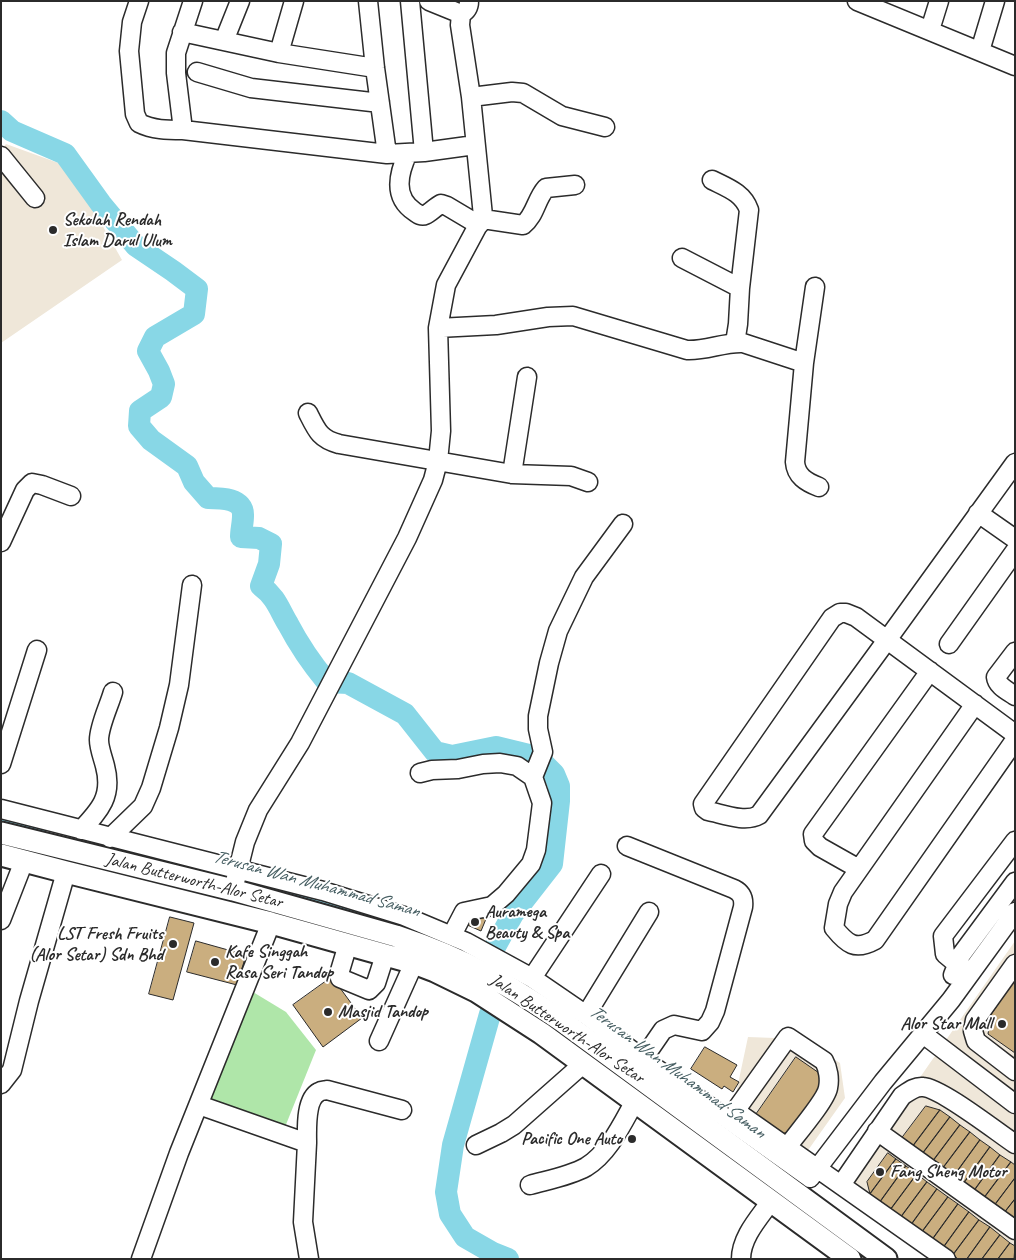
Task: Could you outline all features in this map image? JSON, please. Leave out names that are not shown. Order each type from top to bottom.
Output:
[{"type":"main road","name":"Jalan Butterworth-Alor Setar","points":[[1,833],[233,890],[396,936],[421,944],[484,973],[519,993],[809,1181],[886,1259]]},
{"type":"main road","name":"Jalan Butterworth-Alor Setar","points":[[1,855],[271,923],[414,963],[435,971],[476,991],[513,1014],[850,1259]]},
{"type":"street","points":[[139,1],[132,22],[129,51],[135,114],[139,123],[145,126],[153,129],[183,130],[387,154],[475,145]]},
{"type":"street","points":[[183,130],[176,73],[176,53],[193,1]]},
{"type":"street","points":[[224,41],[240,1]]},
{"type":"street","points":[[278,53],[294,1]]},
{"type":"street","points":[[368,1],[387,154]]},
{"type":"street","points":[[410,1],[416,152],[400,169],[398,185],[404,200],[412,210],[422,216],[441,204],[481,222],[523,225],[532,215],[540,195],[546,188],[575,185]]},
{"type":"street","points":[[233,890],[245,842],[258,810],[300,743],[341,665],[406,538],[433,480],[438,461],[441,431],[438,328],[446,285],[481,222],[471,97],[460,26],[465,8],[429,1]]},
{"type":"street","points":[[857,1],[878,5],[930,30],[1015,66]]},
{"type":"street","points":[[930,30],[939,1]]},
{"type":"street","points":[[980,51],[995,1]]},
{"type":"street","points":[[182,32],[278,53],[375,68]]},
{"type":"street","points":[[197,72],[251,88],[380,103]]},
{"type":"street","points":[[471,97],[512,92],[523,94],[562,116],[605,127]]},
{"type":"street","points":[[1,156],[34,198]]},
{"type":"street","points":[[712,180],[740,195],[746,202],[749,210],[735,343]]},
{"type":"street","points":[[682,258],[740,288]]},
{"type":"street","points":[[814,286],[804,363],[795,462],[796,470],[800,476],[819,487]]},
{"type":"street","points":[[438,328],[496,325],[559,315],[585,319],[687,350],[707,349],[735,343],[753,346],[804,363]]},
{"type":"street","points":[[512,474],[527,377]]},
{"type":"street","points":[[308,413],[314,426],[327,440],[512,474],[571,476],[588,482]]},
{"type":"street","points":[[1015,463],[978,513],[887,640],[765,808],[754,818],[746,819],[704,808],[704,801],[832,618],[840,613],[856,617],[887,640],[975,704],[1015,734]]},
{"type":"street","points":[[1,542],[25,490],[32,484],[42,485],[71,496]]},
{"type":"street","points":[[978,513],[1015,540]]},
{"type":"street","points":[[452,935],[464,912],[492,906],[506,894],[531,864],[536,850],[542,803],[534,775],[544,752],[538,729],[538,716],[548,663],[558,631],[584,577],[623,524]]},
{"type":"street","points":[[949,644],[1015,551]]},
{"type":"street","points":[[110,838],[143,806],[151,788],[169,728],[179,685],[192,585]]},
{"type":"street","points":[[1,764],[38,650]]},
{"type":"street","points":[[1015,652],[996,677],[996,681],[1015,696]]},
{"type":"street","points":[[859,869],[820,846],[814,841],[813,834],[930,671]]},
{"type":"street","points":[[81,830],[95,816],[108,788],[108,777],[99,742],[113,692]]},
{"type":"street","points":[[975,704],[843,892],[838,904],[834,928],[849,944],[864,946],[875,940],[1015,740]]},
{"type":"street","points":[[420,773],[500,763],[517,766],[534,775]]},
{"type":"street","points":[[1,809],[368,904],[452,935],[532,978],[586,1015],[643,1059],[749,1128],[787,1147],[809,1181]]},
{"type":"street","points":[[957,964],[945,954],[943,936],[1015,841]]},
{"type":"street","points":[[627,846],[734,889],[740,892],[744,900],[720,995],[710,1022],[702,1031],[674,1026],[663,1030],[643,1059]]},
{"type":"street","points":[[1,920],[24,861]]},
{"type":"street","points":[[1,1084],[12,1070],[28,1001],[66,872]]},
{"type":"street","points":[[532,978],[600,874]]},
{"type":"street","points":[[951,992],[957,964],[961,956],[1015,882]]},
{"type":"street","points":[[586,1015],[649,912]]},
{"type":"street","points":[[809,1181],[883,1082],[923,1034],[951,992],[1015,912]]},
{"type":"street","points":[[141,1259],[179,1153],[271,923]]},
{"type":"street","points":[[348,944],[339,974],[340,978],[369,990],[376,984],[386,955]]},
{"type":"street","points":[[379,1041],[414,963]]},
{"type":"street","points":[[1015,964],[975,1020],[973,1031],[976,1041],[1015,1071]]},
{"type":"street","points":[[923,1034],[1015,1104]]},
{"type":"street","points":[[787,1147],[828,1089],[827,1066],[824,1060],[788,1037],[738,1107],[737,1112],[749,1128],[809,1181],[841,1185],[946,1259]]},
{"type":"street","points":[[476,1145],[514,1125],[583,1064]]},
{"type":"street","points":[[883,1082],[902,1096]]},
{"type":"street","points":[[841,1185],[902,1096],[922,1086],[937,1090],[1015,1144]]},
{"type":"street","points":[[309,1259],[303,1222],[307,1114],[314,1097],[319,1092],[327,1090],[402,1110]]},
{"type":"street","points":[[530,1185],[586,1167],[599,1157],[635,1102]]},
{"type":"street","points":[[199,1105],[306,1143]]},
{"type":"street","points":[[877,1131],[1015,1230]]},
{"type":"street","points":[[741,1259],[745,1240],[771,1201]]},
{"type":"shaded area","name":"Sekolah Rendah Islam Darul Ulum","points":[[6,144],[64,165],[88,200],[122,260],[1,343],[1,150]]},
{"type":"shaded area","points":[[1015,941],[1015,1259],[930,1259],[838,1195]]},
{"type":"shaded area","points":[[748,1037],[802,1039],[840,1063],[845,1098],[799,1163],[731,1117]]},
{"type":"green space","points":[[248,989],[286,1012],[316,1050],[285,1127],[203,1100]]},
{"type":"building","name":"Auramega Beauty & Spa","points":[[469,913],[486,919],[481,931],[465,924]]},
{"type":"building","points":[[170,917],[194,923],[173,1000],[149,994]]},
{"type":"building","points":[[196,941],[246,955],[237,985],[187,972]]},
{"type":"building","name":"Masjid Tandop","points":[[332,977],[362,1018],[323,1047],[293,1005]]},
{"type":"building","name":"Alor Star Mall","points":[[1015,979],[1015,1053],[988,1034],[991,1015]]},
{"type":"building","points":[[705,1047],[737,1065],[730,1077],[739,1082],[733,1092],[724,1086],[722,1089],[691,1069]]},
{"type":"building","points":[[796,1057],[822,1075],[823,1087],[792,1131],[781,1134],[755,1116]]},
{"type":"building","points":[[926,1106],[940,1110],[910,1150],[899,1142]]},
{"type":"building","points":[[940,1110],[950,1117],[920,1157],[910,1150]]},
{"type":"building","points":[[950,1117],[960,1125],[930,1165],[920,1157]]},
{"type":"building","points":[[960,1125],[970,1132],[940,1172],[930,1165]]},
{"type":"building","points":[[970,1132],[980,1140],[951,1180],[940,1172]]},
{"type":"building","points":[[980,1140],[990,1147],[961,1187],[951,1180]]},
{"type":"building","points":[[990,1147],[1000,1155],[971,1195],[961,1187]]},
{"type":"building","points":[[888,1153],[896,1159],[870,1194],[867,1182]]},
{"type":"building","points":[[1000,1155],[1011,1162],[981,1202],[971,1195]]},
{"type":"building","points":[[896,1159],[906,1166],[880,1202],[870,1194]]},
{"type":"building","points":[[1011,1162],[1015,1165],[1015,1178],[991,1210],[981,1202]]},
{"type":"building","points":[[906,1166],[917,1174],[891,1209],[880,1202]]},
{"type":"building","points":[[917,1174],[927,1182],[901,1217],[891,1209]]},
{"type":"building","points":[[1015,1178],[1015,1199],[1001,1217],[991,1210]]},
{"type":"building","points":[[927,1182],[937,1189],[911,1225],[901,1217]]},
{"type":"building","points":[[937,1189],[948,1197],[922,1232],[911,1225]]},
{"type":"building","points":[[948,1197],[958,1204],[932,1240],[922,1232]]},
{"type":"building","points":[[1015,1199],[1015,1220],[1001,1217]]},
{"type":"building","points":[[958,1204],[969,1212],[943,1248],[932,1240]]},
{"type":"building","points":[[969,1212],[979,1220],[953,1255],[943,1248]]},
{"type":"building","points":[[979,1220],[990,1227],[967,1259],[958,1259],[953,1255]]},
{"type":"building","points":[[990,1227],[1000,1235],[982,1259],[967,1259]]},
{"type":"building","points":[[1000,1235],[1010,1243],[998,1259],[982,1259]]},
{"type":"building","points":[[1010,1243],[1015,1246],[1014,1259],[998,1259]]},
{"type":"waterway","points":[[1,121],[12,131],[65,154],[101,204],[136,246],[197,289],[194,314],[155,337],[148,351],[164,384],[161,397],[140,411],[139,426],[151,440],[187,466],[194,482],[208,498],[231,500],[240,506],[243,516],[241,537],[259,538],[271,544],[269,564],[261,586],[274,599],[301,647],[327,682],[348,683],[405,714],[435,752],[452,756],[496,747],[537,757],[554,774],[559,786],[559,801],[552,864],[513,914],[496,945]]},
{"type":"waterway","name":"Terusan Wan Muhammad Saman","points":[[1,822],[40,832]]},
{"type":"waterway","name":"Terusan Wan Muhammad Saman","points":[[268,889],[392,920]]},
{"type":"waterway","points":[[490,1014],[453,1145],[446,1192],[450,1214],[465,1237],[508,1259]]},
{"type":"place","name":"Sekolah Rendah Islam Darul Ulum","points":[[53,230]]},
{"type":"place","name":"Auramega Beauty & Spa","points":[[475,922]]},
{"type":"place","name":"LST Fresh Fruits (Alor Setar) Sdn Bhd","points":[[173,944]]},
{"type":"place","name":"Kafe Singgah Rasa Seri Tandop","points":[[215,962]]},
{"type":"place","name":"Masjid Tandop","points":[[328,1012]]},
{"type":"place","name":"Alor Star Mall","points":[[1002,1024]]},
{"type":"place","name":"Pacific One Auto","points":[[632,1139]]},
{"type":"place","name":"Fang Sheng Motor","points":[[880,1172]]}]
